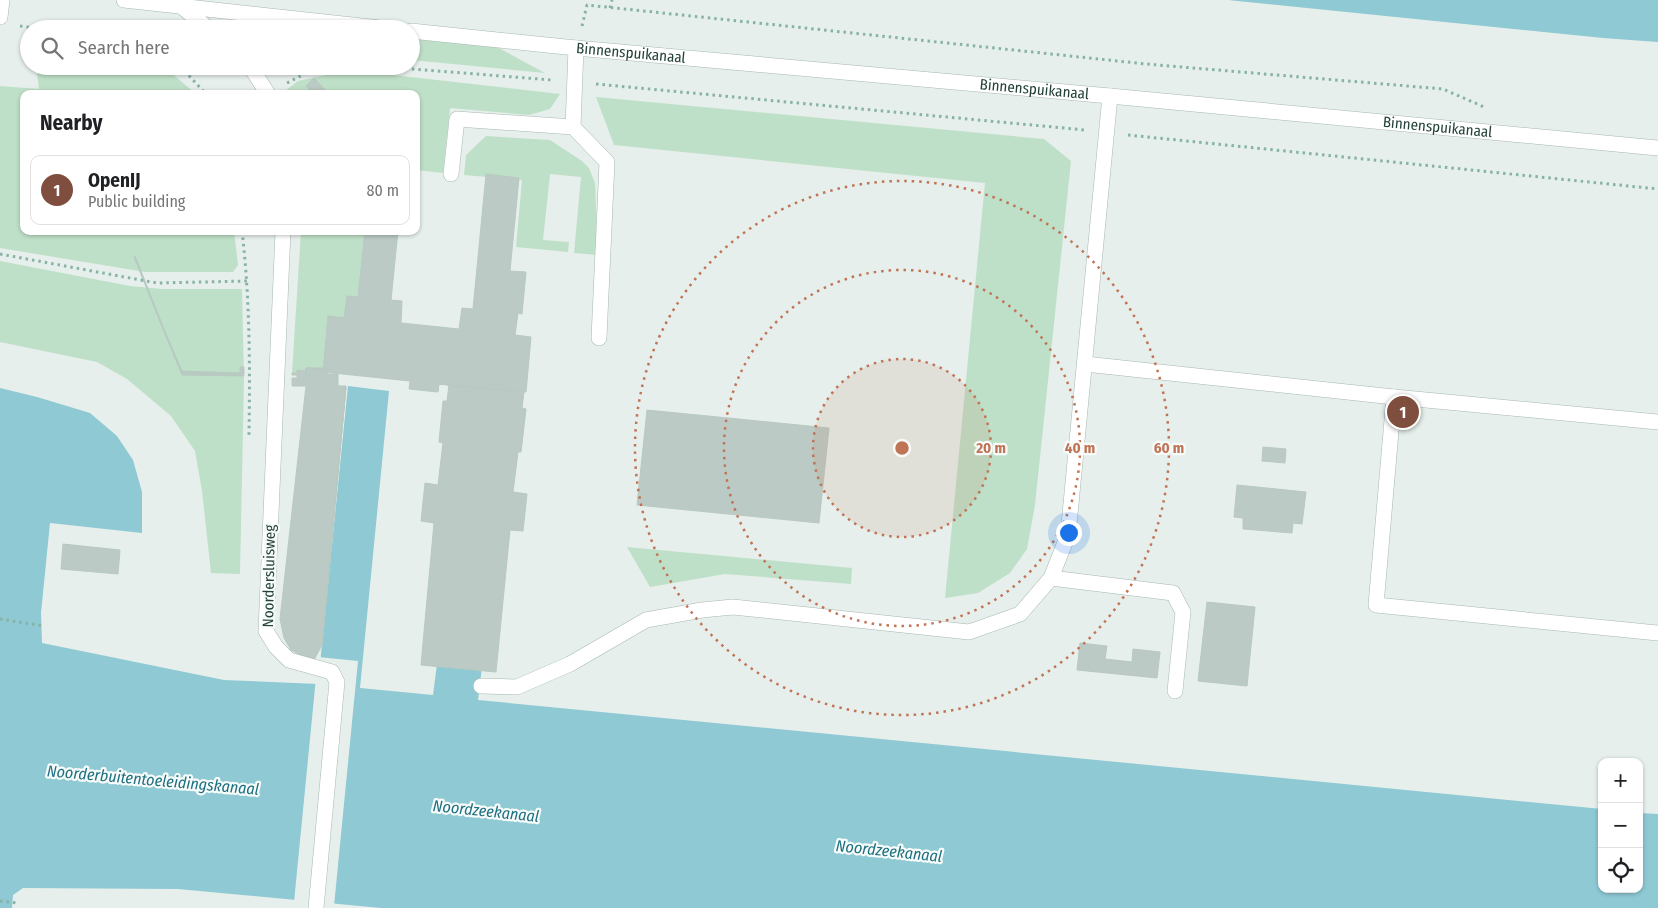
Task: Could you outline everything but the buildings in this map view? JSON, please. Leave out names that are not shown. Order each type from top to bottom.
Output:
[{"type":"street","points":[[0,17],[2,0]]},
{"type":"street","points":[[124,0],[304,20]]},
{"type":"street","points":[[182,7],[199,20]]},
{"type":"street","name":"Binnenspuikanaal","points":[[420,32],[1658,148]]},
{"type":"street","points":[[574,128],[576,48]]},
{"type":"street","points":[[256,75],[266,90]]},
{"type":"street","points":[[481,686],[517,687],[570,664],[646,620],[702,610],[733,608],[969,632],[1020,614],[1051,578],[1068,535],[1110,96]]},
{"type":"street","points":[[451,174],[457,119],[574,128],[607,162],[598,338]]},
{"type":"street","name":"Noordersluisweg","points":[[282,235],[266,631],[276,647],[289,660],[332,672],[337,682],[316,908]]},
{"type":"street","points":[[1085,364],[1394,397],[1658,422]]},
{"type":"street","points":[[1394,397],[1376,606],[1658,633]]},
{"type":"street","points":[[1051,578],[1173,593],[1183,612],[1175,691]]},
{"type":"path","points":[[610,8],[611,0]]},
{"type":"path","points":[[576,48],[587,5],[1146,64],[1443,89],[1492,110]]},
{"type":"path","points":[[420,70],[576,82],[1107,132],[1658,189]]},
{"type":"path","points":[[188,75],[202,90]]},
{"type":"path","points":[[273,90],[301,75]]},
{"type":"path","points":[[0,254],[157,283],[248,281]]},
{"type":"path","points":[[0,619],[44,626]]},
{"type":"path","points":[[0,901],[17,903]]},
{"type":"green space","points":[[420,39],[495,46],[545,73],[420,61]]},
{"type":"green space","points":[[37,75],[174,75],[191,90],[20,90],[20,235],[234,235],[238,265],[233,272],[145,272],[0,248],[0,86],[39,89]]},
{"type":"green space","points":[[326,75],[393,75],[560,94],[550,109],[529,115],[450,108],[443,173],[420,170],[420,90],[286,90],[298,81]]},
{"type":"green space","points":[[596,97],[1044,139],[1071,161],[1035,505],[1027,549],[1010,573],[978,593],[945,598],[985,183],[614,145]]},
{"type":"green space","points":[[486,136],[550,140],[582,161],[589,168],[595,183],[598,255],[574,253],[581,177],[550,174],[543,240],[569,242],[568,252],[516,247],[522,180],[464,175],[466,155]]},
{"type":"green space","points":[[301,235],[368,235],[362,301],[345,321],[333,320],[327,373],[327,368],[306,368],[306,371],[297,370],[297,373],[292,373]]},
{"type":"green space","points":[[0,261],[130,286],[162,289],[242,289],[244,379],[240,574],[211,573],[202,491],[195,451],[171,416],[127,379],[97,362],[0,342]]},
{"type":"green space","points":[[627,547],[852,568],[851,584],[725,574],[650,587]]},
{"type":"water","points":[[1228,0],[1658,0],[1658,42],[1603,38]]},
{"type":"water","points":[[348,386],[389,391],[360,688],[433,695],[437,664],[432,663],[460,386],[515,391],[478,700],[1598,809],[1598,893],[1643,893],[1643,813],[1658,814],[1658,908],[381,908],[178,889],[23,888],[13,895],[12,908],[0,908],[0,388],[90,413],[117,436],[133,460],[142,492],[142,533],[50,523],[41,613],[42,643],[224,680],[318,684]]},
{"type":"pier","points":[[318,657],[358,661],[334,906],[294,902]]},
{"type":"place","name":"OpenIJ","points":[[1403,412]]},
{"type":"water label","name":"Noorderbuitentoeleidingskanaal","points":[[153,780]]},
{"type":"water label","name":"Noordzeekanaal","points":[[486,811]]},
{"type":"water label","name":"Noordzeekanaal","points":[[889,851]]}]
